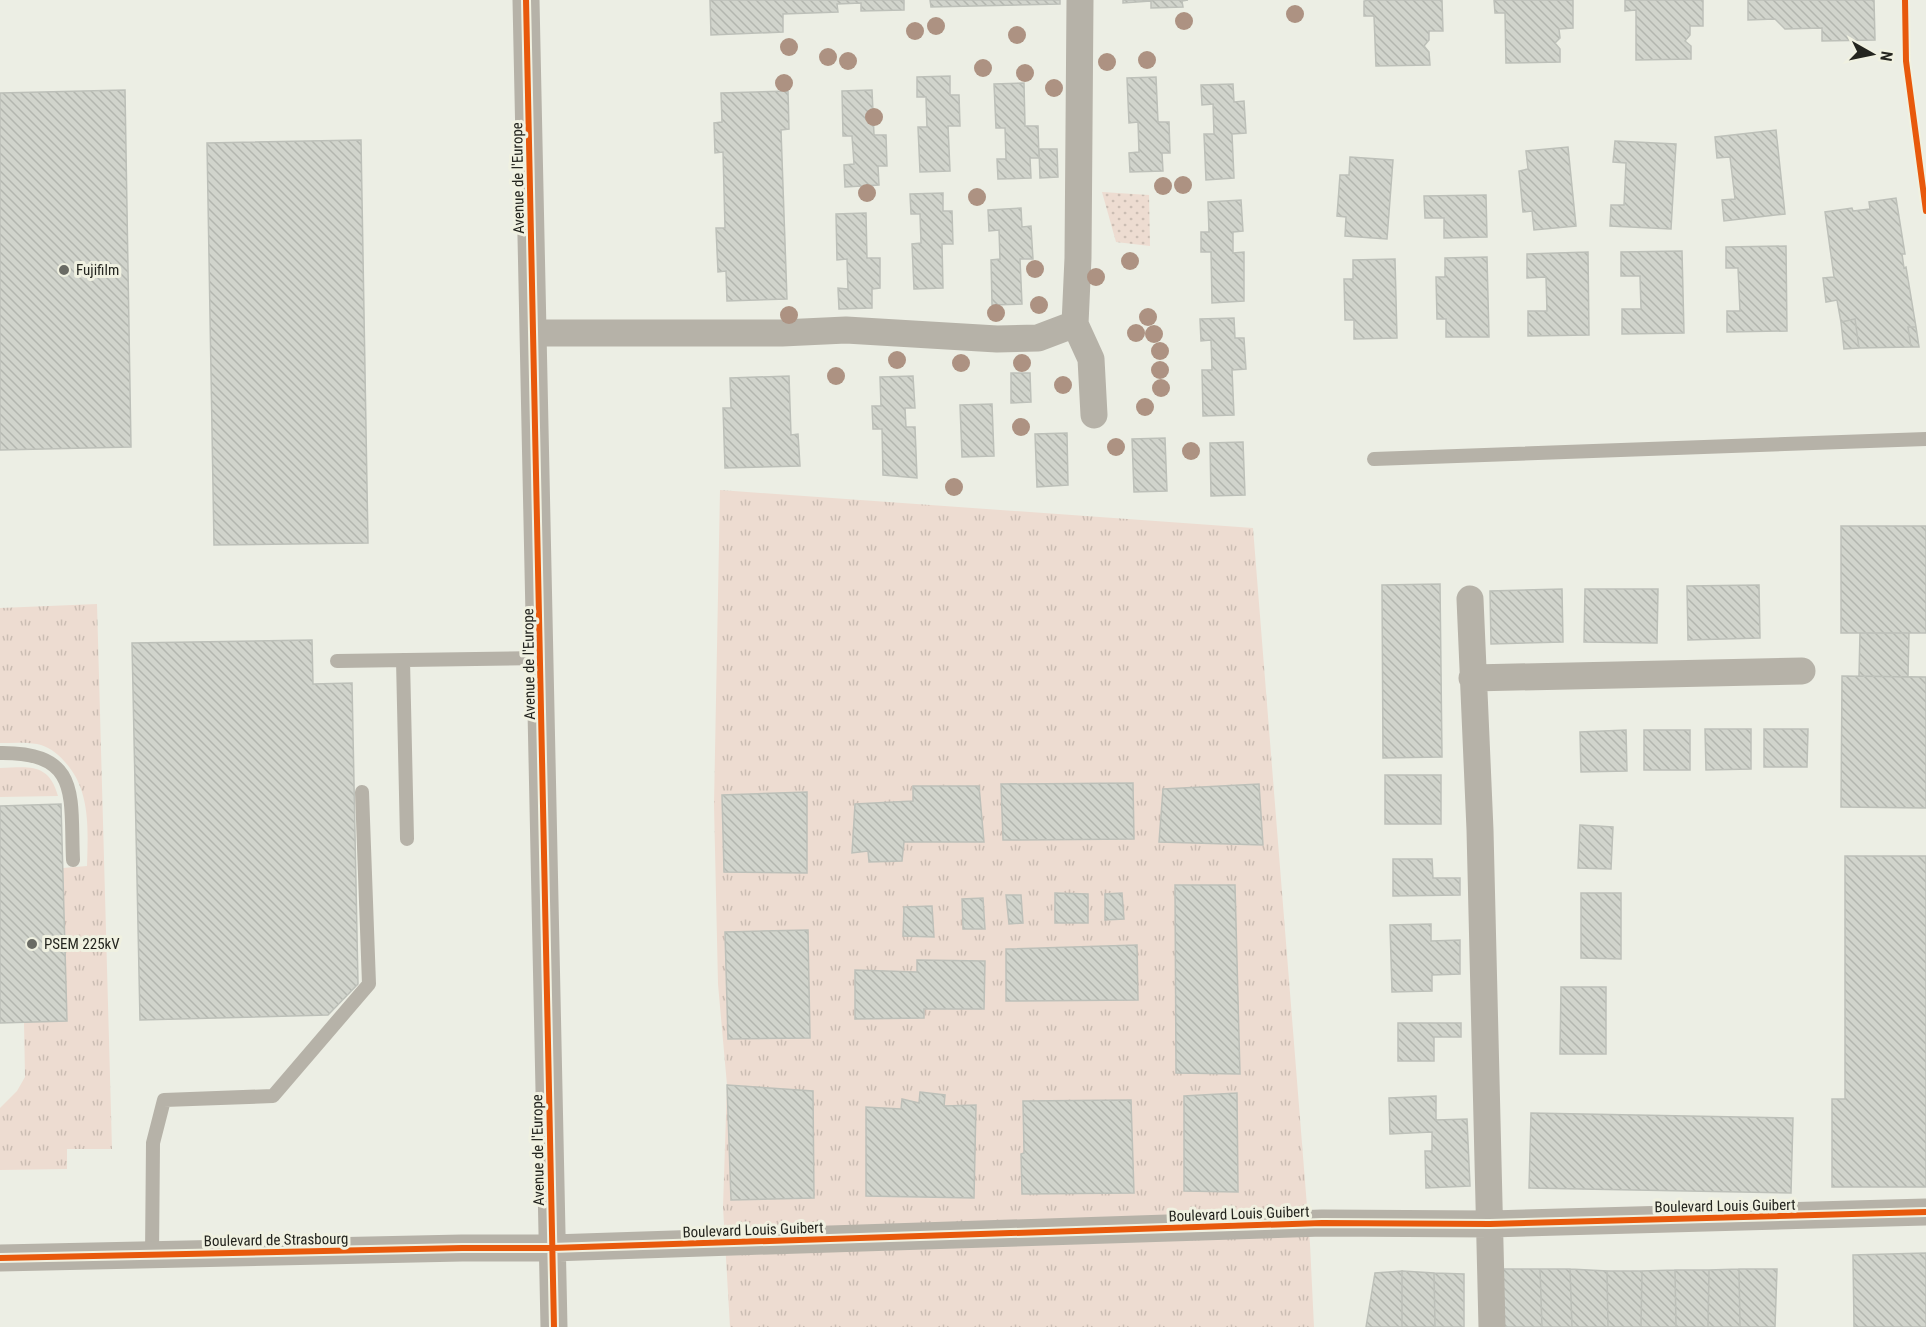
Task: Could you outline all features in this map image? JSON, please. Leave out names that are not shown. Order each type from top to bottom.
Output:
[{"type":"street","name":"Avenue de l'Europe","points":[[526,0],[554,1327]]},
{"type":"street","points":[[1080,0],[1078,258],[1075,324],[1091,359],[1094,415]]},
{"type":"street","points":[[534,333],[782,333],[846,330],[997,339],[1038,338],[1075,324]]},
{"type":"street","points":[[1470,599],[1480,830],[1492,1327]]},
{"type":"street","points":[[1472,678],[1802,670]]},
{"type":"street","name":"Boulevard Louis Guibert","points":[[552,1248],[1322,1223],[1490,1224],[1926,1212]]},
{"type":"street","name":"Boulevard de Strasbourg","points":[[0,1258],[552,1248]]},
{"type":"lane","points":[[1374,459],[1926,439]]},
{"type":"lane","points":[[337,661],[540,658]]},
{"type":"lane","points":[[403,660],[407,839]]},
{"type":"lane","points":[[0,753],[23,753],[42,757],[60,770],[70,789],[73,860]]},
{"type":"lane","points":[[152,1255],[153,1143],[164,1100],[273,1096],[369,984],[362,792]]},
{"type":"green space","points":[[1102,192],[1149,195],[1150,246],[1116,242]]},
{"type":"green space","points":[[720,490],[1253,528],[1310,1244],[1314,1327],[730,1327],[723,1207],[727,1085],[718,984],[714,805]]},
{"type":"green space","points":[[97,604],[112,1149],[67,1149],[67,1169],[0,1170],[0,1108],[17,1091],[25,1077],[24,1022],[67,1021],[63,868],[87,866],[88,838],[86,810],[79,784],[64,761],[52,750],[41,745],[0,743],[0,608]]},
{"type":"green space","points":[[28,767],[43,772],[54,785],[58,796],[0,797],[0,768]]},
{"type":"building","points":[[710,0],[904,0],[904,10],[861,11],[861,3],[837,4],[838,12],[783,14],[783,32],[711,35]]},
{"type":"building","points":[[930,0],[1060,0],[1060,4],[931,7]]},
{"type":"building","points":[[1123,0],[1188,0],[1182,1],[1183,7],[1151,8],[1151,1],[1123,3]]},
{"type":"building","points":[[1442,0],[1443,31],[1429,31],[1429,40],[1424,46],[1429,52],[1430,65],[1376,66],[1374,16],[1364,16],[1364,1]]},
{"type":"building","points":[[1494,0],[1573,0],[1573,28],[1559,29],[1560,38],[1555,43],[1560,49],[1560,62],[1506,63],[1505,13],[1495,13]]},
{"type":"building","points":[[1625,0],[1703,0],[1703,26],[1690,26],[1690,35],[1685,41],[1691,46],[1691,59],[1636,60],[1636,10],[1625,11]]},
{"type":"building","points":[[1748,0],[1874,0],[1875,40],[1822,41],[1822,28],[1785,29],[1775,19],[1748,20]]},
{"type":"building","points":[[950,76],[950,95],[959,95],[960,126],[948,126],[950,171],[920,172],[918,127],[927,127],[926,97],[917,97],[917,77]]},
{"type":"building","points":[[1156,77],[1158,122],[1169,122],[1170,153],[1162,153],[1163,171],[1130,172],[1129,153],[1139,152],[1138,122],[1129,123],[1127,78]]},
{"type":"building","points":[[1024,83],[1025,126],[1038,126],[1039,158],[1030,158],[1031,178],[998,179],[997,159],[1006,159],[1005,128],[996,128],[994,84]]},
{"type":"building","points":[[1233,84],[1234,102],[1244,101],[1246,133],[1232,134],[1234,178],[1206,180],[1204,134],[1214,134],[1213,104],[1202,105],[1201,85]]},
{"type":"building","name":"Fujifilm","points":[[125,90],[131,447],[0,450],[0,93]]},
{"type":"building","points":[[872,90],[874,135],[886,135],[887,166],[878,166],[879,185],[845,187],[844,165],[854,164],[852,136],[843,136],[842,91]]},
{"type":"building","points":[[788,91],[789,129],[781,130],[787,299],[727,301],[726,271],[718,272],[716,228],[725,228],[723,152],[715,153],[714,123],[722,122],[721,93]]},
{"type":"building","points":[[1776,130],[1785,214],[1724,221],[1722,200],[1735,199],[1730,157],[1717,158],[1715,137]]},
{"type":"building","points":[[361,140],[368,543],[214,545],[207,143]]},
{"type":"building","points":[[1615,141],[1676,144],[1671,229],[1610,226],[1611,205],[1624,205],[1626,163],[1613,162]]},
{"type":"building","points":[[1568,147],[1576,226],[1534,230],[1532,211],[1523,212],[1519,171],[1528,169],[1526,151]]},
{"type":"building","points":[[1039,149],[1057,149],[1058,177],[1040,178]]},
{"type":"building","points":[[1350,157],[1393,160],[1387,239],[1345,236],[1346,217],[1337,216],[1340,175],[1349,175]]},
{"type":"building","points":[[943,193],[943,211],[952,211],[953,244],[942,244],[943,288],[914,289],[912,244],[921,243],[920,214],[911,214],[910,194]]},
{"type":"building","points":[[1486,195],[1487,237],[1444,238],[1444,218],[1425,218],[1424,196]]},
{"type":"building","points":[[1896,198],[1905,254],[1902,254],[1904,268],[1906,267],[1916,327],[1908,327],[1911,347],[1859,348],[1855,319],[1841,322],[1837,300],[1826,302],[1823,278],[1834,277],[1825,212],[1852,208],[1853,211],[1870,209],[1869,202]]},
{"type":"building","points":[[1241,200],[1243,231],[1233,232],[1233,253],[1244,252],[1244,301],[1212,303],[1211,252],[1201,252],[1201,232],[1209,232],[1208,202]]},
{"type":"building","points":[[1021,208],[1022,227],[1031,226],[1033,259],[1020,259],[1022,304],[992,305],[991,260],[1000,259],[999,230],[989,231],[988,210]]},
{"type":"building","points":[[866,213],[867,258],[880,258],[880,288],[872,289],[872,308],[839,309],[838,288],[848,289],[847,259],[837,260],[836,214]]},
{"type":"building","points":[[1786,246],[1787,331],[1727,332],[1727,311],[1740,311],[1738,268],[1726,268],[1726,247]]},
{"type":"building","points":[[1682,251],[1684,333],[1622,334],[1622,309],[1641,309],[1640,276],[1621,276],[1621,252]]},
{"type":"building","points":[[1588,252],[1589,335],[1528,336],[1528,311],[1547,311],[1546,277],[1527,278],[1527,254]]},
{"type":"building","points":[[1487,257],[1489,337],[1446,337],[1446,319],[1437,319],[1436,277],[1445,277],[1445,258]]},
{"type":"building","points":[[1395,259],[1397,338],[1354,339],[1354,320],[1345,320],[1344,279],[1353,279],[1353,260]]},
{"type":"building","points":[[1234,318],[1235,338],[1244,338],[1246,369],[1232,370],[1234,415],[1203,416],[1202,370],[1212,370],[1211,340],[1201,341],[1200,319]]},
{"type":"building","points":[[1855,319],[1859,348],[1844,349],[1841,322]]},
{"type":"building","points":[[1908,327],[1916,327],[1919,347],[1911,347]]},
{"type":"building","points":[[1011,373],[1030,373],[1031,402],[1011,403]]},
{"type":"building","points":[[789,376],[791,435],[798,434],[800,466],[725,468],[723,408],[731,408],[730,378]]},
{"type":"building","points":[[913,376],[915,408],[905,408],[906,427],[915,427],[917,478],[883,475],[882,429],[873,429],[872,406],[881,406],[880,377]]},
{"type":"building","points":[[992,404],[994,456],[962,457],[960,405]]},
{"type":"building","points":[[1067,433],[1068,485],[1037,487],[1035,434]]},
{"type":"building","points":[[1165,438],[1167,491],[1134,492],[1132,439]]},
{"type":"building","points":[[1243,442],[1245,495],[1211,496],[1210,443]]},
{"type":"building","points":[[1841,526],[1926,526],[1926,633],[1841,633]]},
{"type":"building","points":[[1440,584],[1442,757],[1383,758],[1382,585]]},
{"type":"building","points":[[1759,585],[1760,638],[1688,640],[1687,586]]},
{"type":"building","points":[[1562,589],[1563,642],[1491,644],[1490,591]]},
{"type":"building","points":[[1585,589],[1658,589],[1657,643],[1584,642]]},
{"type":"building","points":[[1860,633],[1909,633],[1908,677],[1859,676]]},
{"type":"building","points":[[312,640],[313,684],[352,683],[358,984],[328,1015],[140,1020],[132,643]]},
{"type":"building","points":[[1842,676],[1926,677],[1926,808],[1841,807]]},
{"type":"building","points":[[1705,729],[1751,729],[1751,769],[1706,770]]},
{"type":"building","points":[[1764,729],[1808,729],[1807,767],[1764,767]]},
{"type":"building","points":[[1626,730],[1627,771],[1581,772],[1580,732]]},
{"type":"building","points":[[1644,730],[1690,730],[1690,770],[1644,770]]},
{"type":"building","points":[[1385,775],[1441,775],[1441,824],[1385,824]]},
{"type":"building","points":[[1133,783],[1134,839],[1003,840],[1001,784]]},
{"type":"building","points":[[1259,784],[1263,845],[1159,842],[1163,789]]},
{"type":"building","points":[[913,786],[979,786],[984,842],[904,842],[902,861],[869,862],[868,851],[852,853],[855,804],[913,801]]},
{"type":"building","points":[[807,792],[807,873],[724,872],[722,795]]},
{"type":"building","name":"PSEM 225kV","points":[[61,804],[67,1021],[0,1023],[0,806]]},
{"type":"building","points":[[1580,825],[1613,827],[1611,869],[1578,868]]},
{"type":"building","points":[[1845,856],[1926,856],[1926,1187],[1832,1187],[1832,1099],[1845,1099]]},
{"type":"building","points":[[1393,859],[1432,859],[1433,878],[1460,878],[1460,895],[1393,896]]},
{"type":"building","points":[[1175,885],[1235,885],[1240,1074],[1176,1073]]},
{"type":"building","points":[[1055,893],[1088,894],[1088,923],[1055,923]]},
{"type":"building","points":[[1122,893],[1124,919],[1105,920],[1105,894]]},
{"type":"building","points":[[1581,893],[1621,893],[1621,959],[1581,958]]},
{"type":"building","points":[[1006,895],[1021,895],[1023,923],[1009,924]]},
{"type":"building","points":[[983,898],[985,929],[963,929],[962,899]]},
{"type":"building","points":[[932,906],[934,937],[903,936],[904,907]]},
{"type":"building","points":[[1431,924],[1431,941],[1460,940],[1460,974],[1432,975],[1432,991],[1392,992],[1390,925]]},
{"type":"building","points":[[808,930],[810,1038],[728,1039],[725,932]]},
{"type":"building","points":[[1137,945],[1138,1000],[1006,1001],[1006,949]]},
{"type":"building","points":[[917,960],[985,961],[984,1009],[924,1009],[924,1018],[855,1019],[855,970],[917,972]]},
{"type":"building","points":[[1561,987],[1606,987],[1606,1054],[1560,1054]]},
{"type":"building","points":[[1398,1023],[1461,1023],[1461,1037],[1434,1037],[1434,1061],[1398,1061]]},
{"type":"building","points":[[727,1085],[813,1091],[814,1198],[731,1200]]},
{"type":"building","points":[[920,1092],[945,1095],[944,1106],[976,1105],[974,1198],[866,1196],[866,1107],[901,1109],[902,1099],[919,1103]]},
{"type":"building","points":[[1237,1093],[1238,1192],[1184,1191],[1184,1096]]},
{"type":"building","points":[[1436,1096],[1436,1120],[1467,1119],[1470,1186],[1426,1188],[1425,1151],[1432,1151],[1432,1132],[1390,1134],[1389,1098]]},
{"type":"building","points":[[1131,1100],[1134,1193],[1022,1194],[1023,1101]]},
{"type":"building","points":[[1531,1113],[1793,1118],[1791,1193],[1529,1188]]},
{"type":"building","points":[[1926,1253],[1926,1327],[1854,1327],[1853,1255]]},
{"type":"building","points":[[1502,1269],[1540,1269],[1542,1327],[1503,1327]]},
{"type":"building","points":[[1540,1269],[1570,1269],[1572,1327],[1542,1327]]},
{"type":"building","points":[[1570,1269],[1607,1271],[1608,1327],[1572,1327]]},
{"type":"building","points":[[1739,1269],[1740,1327],[1708,1327],[1709,1270]]},
{"type":"building","points":[[1739,1269],[1777,1269],[1775,1327],[1740,1327]]},
{"type":"building","points":[[1675,1270],[1676,1327],[1641,1327],[1642,1271]]},
{"type":"building","points":[[1675,1270],[1709,1270],[1708,1327],[1676,1327]]},
{"type":"building","points":[[1402,1271],[1402,1327],[1366,1327],[1375,1273]]},
{"type":"building","points":[[1402,1271],[1434,1273],[1435,1327],[1402,1327]]},
{"type":"building","points":[[1607,1271],[1642,1271],[1641,1327],[1608,1327]]},
{"type":"building","points":[[1434,1273],[1464,1274],[1464,1327],[1435,1327]]},
{"type":"cycle path","points":[[526,0],[554,1327]]},
{"type":"cycle path","points":[[1905,0],[1906,61],[1926,211]]},
{"type":"cycle path","points":[[0,1258],[552,1248],[1322,1223],[1490,1224],[1926,1212]]},
{"type":"place","name":"Fujifilm","points":[[64,270]]},
{"type":"place","name":"PSEM 225kV","points":[[32,944]]}]
